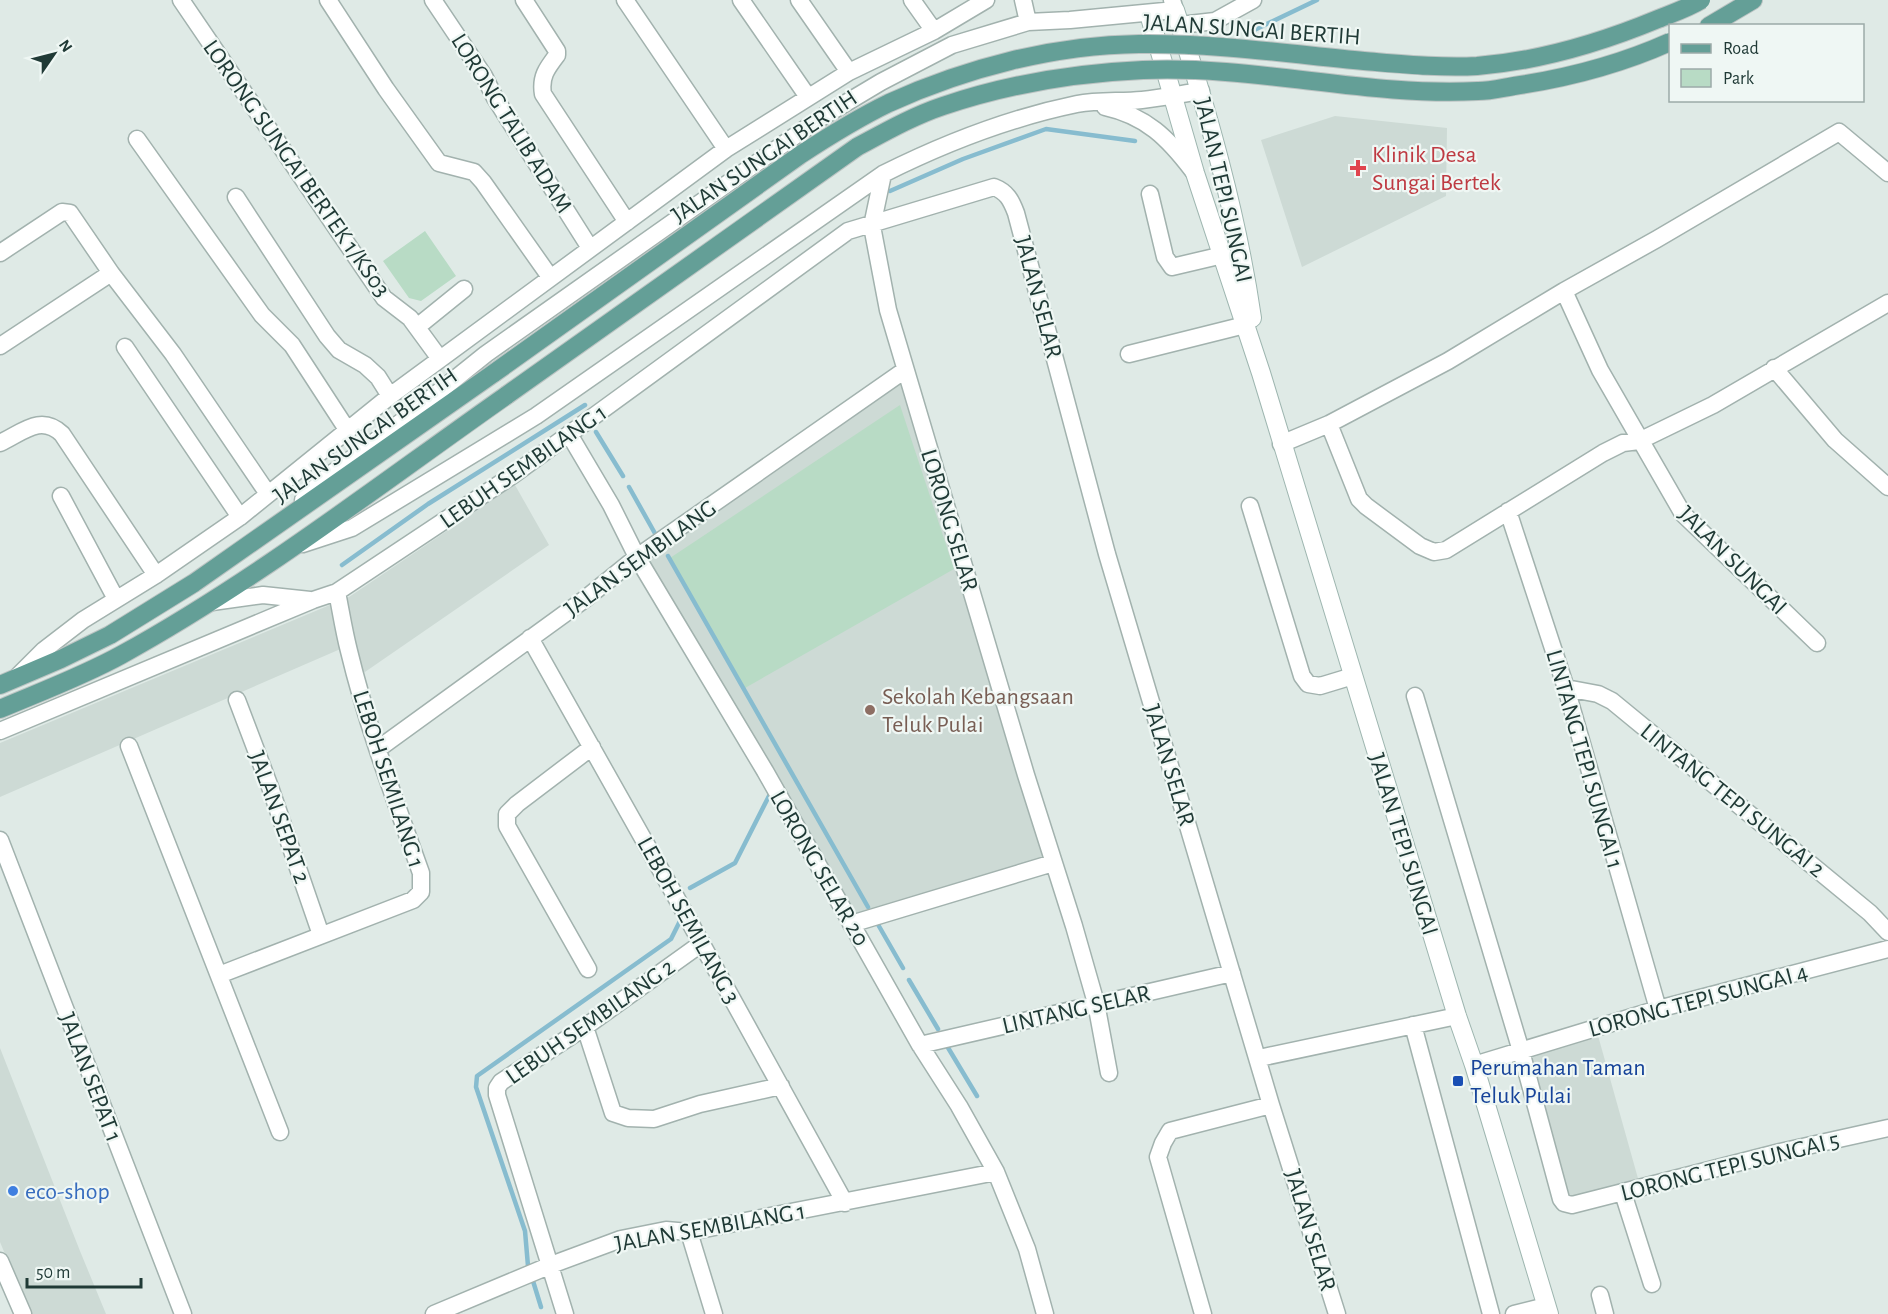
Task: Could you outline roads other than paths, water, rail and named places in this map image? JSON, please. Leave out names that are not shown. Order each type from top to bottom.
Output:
[{"type":"main road","name":"JALAN SUNGAI BERTIH","points":[[8,681],[110,635],[194,583],[800,155],[845,126],[890,103],[934,85],[1006,62],[1068,49],[1139,44],[1223,48],[1398,64],[1475,66],[1540,58],[1623,33],[1701,0]]},
{"type":"main road","points":[[1712,24],[1753,0]]},
{"type":"main road","name":"JALAN TEPI SUNGAI","points":[[1147,7],[1195,173],[1261,373],[1547,1310]]},
{"type":"main road","name":"JALAN TEPI SUNGAI","points":[[1175,12],[1201,91],[1237,234],[1261,373]]},
{"type":"main road","name":"JALAN SUNGAI BERTIH","points":[[0,709],[119,656],[212,602],[292,548],[858,147],[901,124],[942,106],[1012,86],[1079,76],[1145,70],[1219,72],[1401,90],[1479,92],[1554,81],[1639,56],[1669,43]]},
{"type":"street","name":"LORONG SUNGAI BERTEK 1/KS03","points":[[181,0],[384,298],[410,318],[440,359]]},
{"type":"street","points":[[327,0],[439,163],[474,172],[550,277]]},
{"type":"street","name":"LORONG TALIB ADAM","points":[[433,0],[484,76],[495,98],[590,248]]},
{"type":"street","points":[[524,0],[557,51],[557,55],[543,76],[543,93],[627,222]]},
{"type":"street","points":[[625,0],[726,149]]},
{"type":"street","points":[[741,0],[808,97]]},
{"type":"street","points":[[799,0],[849,72]]},
{"type":"street","points":[[912,0],[934,31]]},
{"type":"street","points":[[8,681],[83,620],[156,575],[240,517],[390,396],[726,149],[849,72],[934,31],[986,0]]},
{"type":"street","points":[[1023,0],[1028,22]]},
{"type":"street","points":[[277,526],[323,480],[405,419],[486,354],[819,119],[881,82],[952,45],[1028,22],[1147,7],[1215,21],[1253,0]]},
{"type":"street","points":[[292,548],[352,528],[536,416],[883,174],[926,153],[981,131],[1028,116],[1080,104],[1142,100],[1201,91]]},
{"type":"street","points":[[1080,104],[1123,111],[1145,122],[1172,143],[1195,173]]},
{"type":"street","points":[[1281,444],[1329,424],[1448,361],[1839,132],[1888,173]]},
{"type":"street","points":[[137,139],[262,315],[292,345],[348,431]]},
{"type":"street","name":"LORONG SELAR","points":[[883,174],[872,226],[888,310],[1053,863],[1074,926],[1096,1004],[1109,1073]]},
{"type":"street","name":"LEBUH SEMBILANG 1","points":[[0,732],[337,592],[513,476],[849,231],[872,226],[994,187],[1003,191],[1016,213]]},
{"type":"street","name":"JALAN TEPI SUNGAI","points":[[1150,194],[1165,257],[1172,267],[1222,255]]},
{"type":"street","points":[[236,197],[327,336],[339,350],[365,365],[378,377],[390,396]]},
{"type":"street","points":[[0,253],[62,212],[70,213],[111,273],[173,354],[268,494]]},
{"type":"street","name":"JALAN SELAR","points":[[1016,213],[1107,555],[1337,1314]]},
{"type":"street","points":[[0,346],[111,273]]},
{"type":"street","points":[[417,327],[464,289]]},
{"type":"street","name":"JALAN SUNGAI","points":[[1564,291],[1600,370],[1683,514],[1817,644]]},
{"type":"street","points":[[1329,424],[1359,499],[1420,546],[1434,552],[1446,550],[1603,453],[1623,443],[1639,441],[1713,405],[1888,303]]},
{"type":"street","points":[[1129,354],[1245,325]]},
{"type":"street","points":[[125,347],[240,517]]},
{"type":"street","points":[[1774,368],[1835,440],[1888,487]]},
{"type":"street","name":"JALAN SEMBILANG","points":[[378,749],[585,599],[637,557],[905,370]]},
{"type":"street","points":[[0,442],[42,423],[53,426],[62,434],[156,575]]},
{"type":"street","name":"LORONG SELAR 20","points":[[569,434],[611,505],[637,557],[765,771],[920,1045],[959,1106],[996,1172],[1027,1249],[1045,1314]]},
{"type":"street","points":[[61,496],[116,599]]},
{"type":"street","points":[[1250,506],[1302,676],[1308,684],[1320,686],[1353,676]]},
{"type":"street","name":"LINTANG TEPI SUNGAI 1","points":[[1508,511],[1566,688],[1658,1009]]},
{"type":"street","name":"LEBOH SEMILANG 1","points":[[219,975],[413,900],[421,892],[421,873],[378,749],[348,650],[337,592]]},
{"type":"street","points":[[212,602],[263,595],[314,600]]},
{"type":"street","name":"LEBOH SEMILANG 3","points":[[530,638],[845,1203]]},
{"type":"street","name":"LINTANG TEPI SUNGAI 2","points":[[1566,688],[1598,694],[1612,701],[1870,913],[1888,932]]},
{"type":"street","points":[[1415,696],[1521,1051]]},
{"type":"street","name":"JALAN SEPAT 2","points":[[237,700],[321,935]]},
{"type":"street","points":[[129,746],[280,1132]]},
{"type":"street","points":[[588,969],[507,826],[507,814],[592,747]]},
{"type":"street","name":"JALAN SEPAT 1","points":[[0,840],[183,1314]]},
{"type":"street","points":[[851,924],[1053,863]]},
{"type":"street","name":"LEBUH SEMBILANG 2","points":[[565,1314],[497,1095],[497,1088],[501,1082],[585,1027],[702,943]]},
{"type":"street","name":"LORONG TEPI SUNGAI 4","points":[[1474,1065],[1658,1009],[1888,949]]},
{"type":"street","name":"LINTANG SELAR","points":[[920,1045],[1232,973]]},
{"type":"street","points":[[1259,1058],[1457,1016]]},
{"type":"street","points":[[1413,1025],[1491,1314]]},
{"type":"street","points":[[585,1027],[613,1113],[628,1118],[654,1119],[700,1104],[781,1086]]},
{"type":"street","name":"LORONG TEPI SUNGAI 5","points":[[1521,1051],[1561,1199],[1572,1206],[1780,1152],[1888,1128]]},
{"type":"street","points":[[1203,1314],[1158,1157],[1170,1131],[1272,1105]]},
{"type":"street","name":"JALAN SEMBILANG 1","points":[[434,1314],[551,1265],[621,1239],[666,1230],[689,1232],[996,1172]]},
{"type":"street","points":[[1623,1193],[1652,1284]]},
{"type":"street","points":[[689,1232],[714,1314]]},
{"type":"street","points":[[0,1261],[23,1314]]},
{"type":"street","points":[[1600,1294],[1605,1314]]},
{"type":"street","points":[[1514,1314],[1547,1310]]},
{"type":"waterway","points":[[1248,33],[1317,0]]},
{"type":"waterway","points":[[890,191],[963,159],[1046,129],[1135,141]]},
{"type":"waterway","points":[[342,565],[428,504],[585,405]]},
{"type":"waterway","points":[[596,432],[623,476]]},
{"type":"waterway","points":[[629,487],[657,537]]},
{"type":"waterway","points":[[668,556],[868,907]]},
{"type":"waterway","points":[[690,888],[735,863],[770,794]]},
{"type":"waterway","points":[[528,1266],[525,1231],[476,1087],[477,1076],[671,939],[681,919]]},
{"type":"waterway","points":[[876,921],[903,968]]},
{"type":"waterway","points":[[909,980],[938,1029]]},
{"type":"waterway","points":[[947,1046],[977,1096]]},
{"type":"waterway","points":[[533,1281],[541,1307]]},
{"type":"place","name":"Klinik Desa Sungai Bertek","points":[[1358,168]]},
{"type":"place","name":"Sekolah Kebangsaan Teluk Pulai","points":[[870,710]]},
{"type":"place","name":"Perumahan Taman Teluk Pulai","points":[[1458,1081]]},
{"type":"place","name":"eco-shop","points":[[13,1191]]}]
